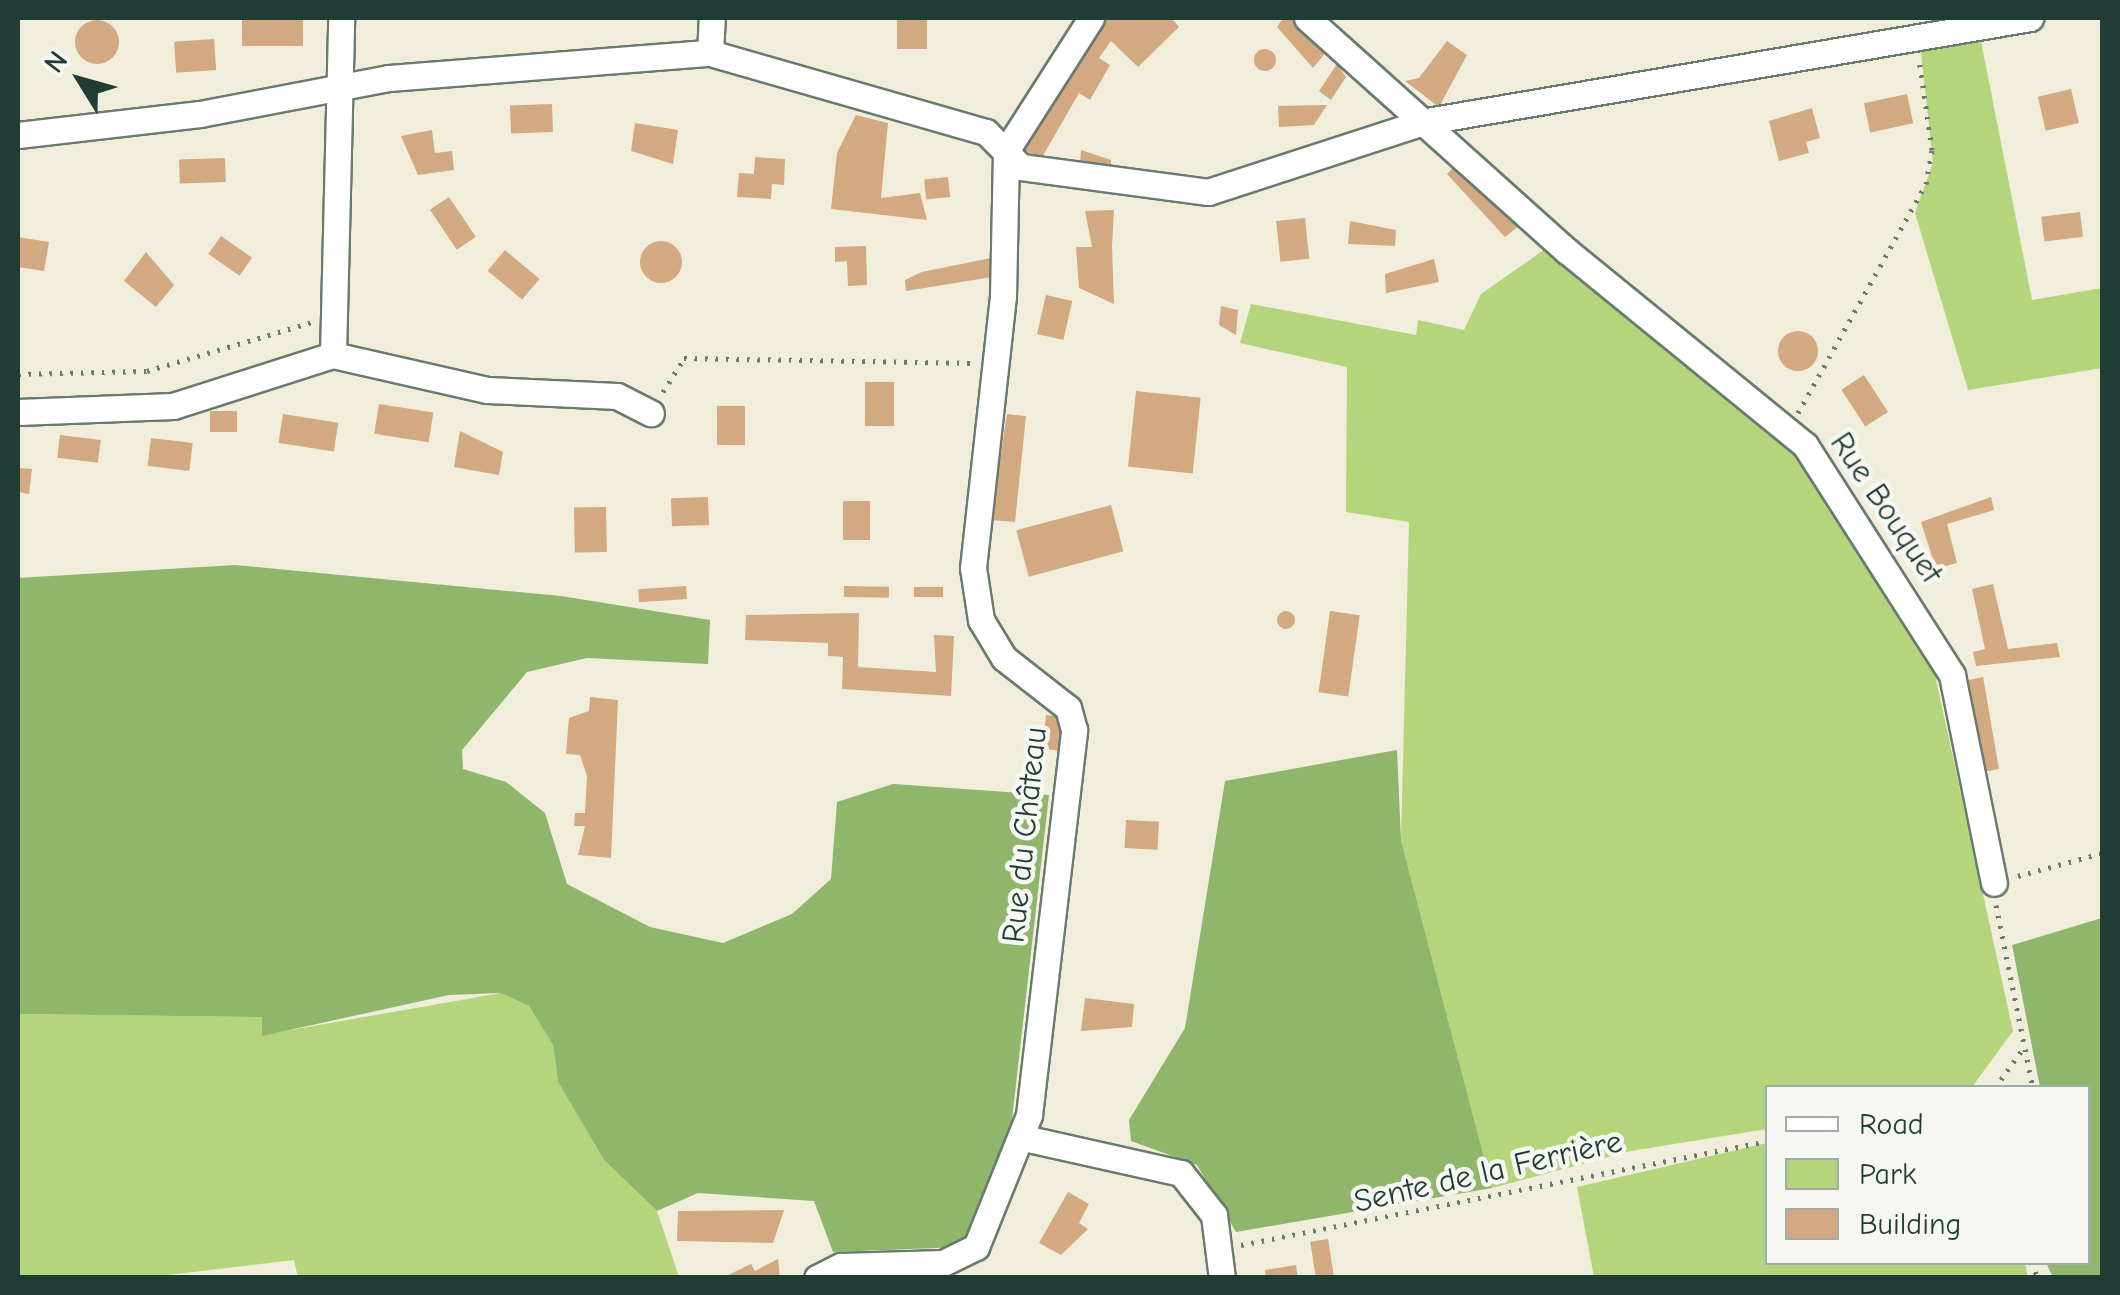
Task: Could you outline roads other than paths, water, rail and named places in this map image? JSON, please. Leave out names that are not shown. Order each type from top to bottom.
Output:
[{"type":"street","points":[[333,355],[343,87],[340,18]]},
{"type":"street","points":[[710,53],[712,18]]},
{"type":"street","name":"Rue du Château","points":[[817,1278],[842,1266],[943,1263],[976,1247],[1024,1138],[1074,730],[1068,708],[1004,658],[981,620],[973,568],[996,364],[1006,152],[1091,18]]},
{"type":"street","name":"Rue Bouquet","points":[[1307,18],[1427,121],[1568,251],[1788,428],[1850,506],[1952,674],[1994,883]]},
{"type":"street","points":[[18,135],[343,87],[710,53],[986,132],[1021,166],[1208,192],[1427,121],[1916,36],[1971,22],[2030,18]]},
{"type":"street","points":[[18,412],[173,406],[333,355],[486,390],[617,396],[651,413]]},
{"type":"street","points":[[1024,1138],[1181,1173],[1214,1215],[1222,1278]]}]
